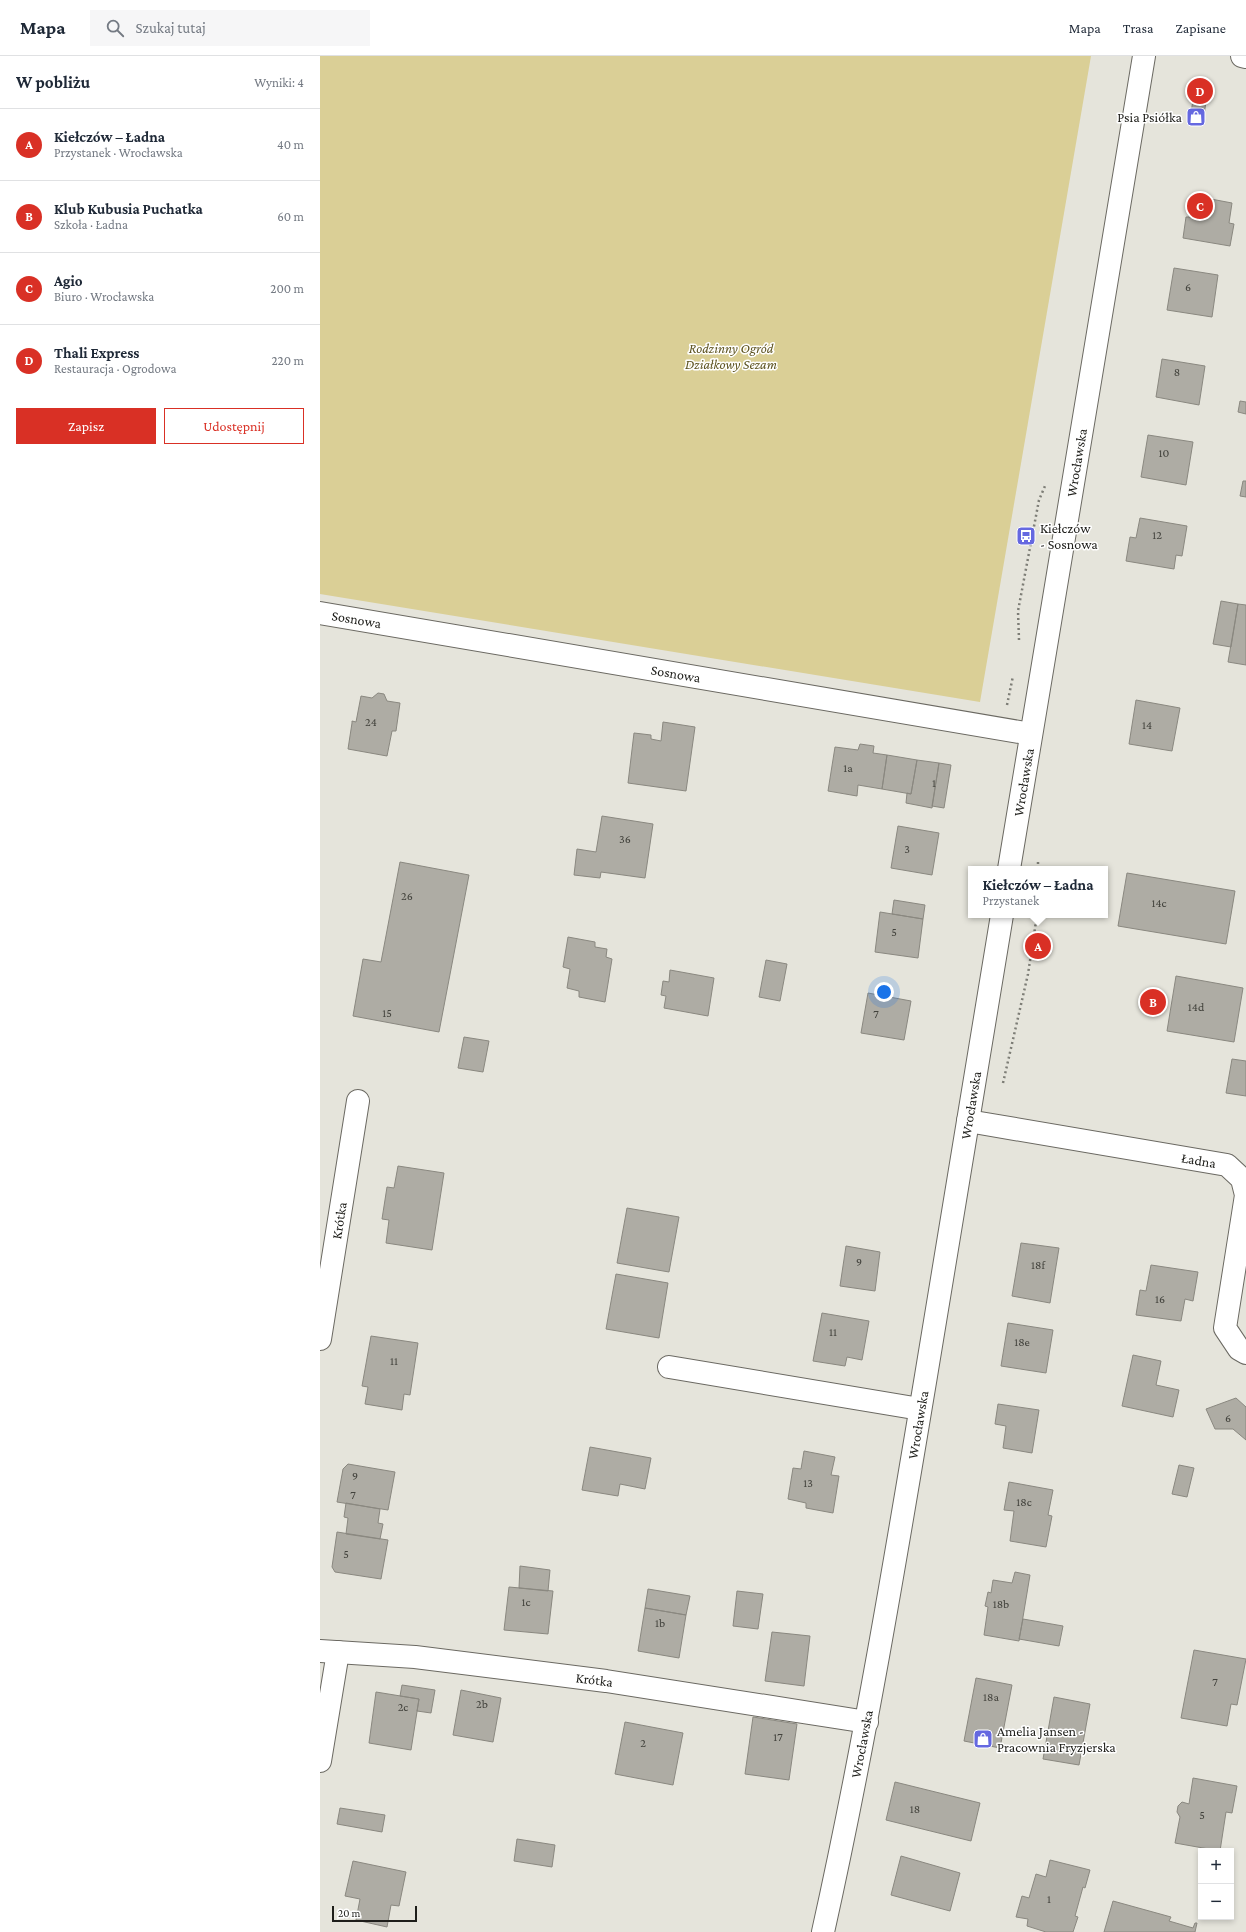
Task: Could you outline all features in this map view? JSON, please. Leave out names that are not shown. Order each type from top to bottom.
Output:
[{"type":"street","name":"Wrocławska","points":[[1009,866],[1144,56]]},
{"type":"street","points":[[1242,56],[1246,57]]},
{"type":"street","name":"Sosnowa","points":[[320,613],[1031,734]]},
{"type":"street","name":"Wrocławska","points":[[824,1932],[867,1722],[1002,918]]},
{"type":"street","name":"Krótka","points":[[320,1339],[358,1101]]},
{"type":"street","name":"Ładna","points":[[968,1121],[1227,1165],[1242,1179],[1246,1195],[1225,1328],[1239,1349],[1246,1353]]},
{"type":"street","points":[[669,1367],[920,1409]]},
{"type":"street","points":[[320,1761],[329,1652]]},
{"type":"street","name":"Krótka","points":[[329,1652],[415,1657],[606,1681],[867,1722]]},
{"type":"green space","name":"Rodzinny Ogród Działkowy Sezam","points":[[320,56],[1091,56],[980,702],[320,594]]},
{"type":"building","points":[[1195,86],[1208,88],[1203,122],[1190,120]]},
{"type":"building","points":[[1195,196],[1232,203],[1229,223],[1234,224],[1230,246],[1183,238],[1186,217],[1192,217]]},
{"type":"building","points":[[1174,268],[1218,275],[1212,317],[1167,310]]},
{"type":"building","points":[[1162,359],[1205,366],[1199,405],[1156,397]]},
{"type":"building","points":[[1240,401],[1246,402],[1246,414],[1238,412]]},
{"type":"building","points":[[1148,435],[1193,442],[1186,485],[1141,477]]},
{"type":"building","points":[[1243,481],[1246,481],[1246,497],[1240,496]]},
{"type":"building","points":[[1140,518],[1187,526],[1182,556],[1176,555],[1174,569],[1126,561],[1130,537],[1136,538]]},
{"type":"building","points":[[1221,601],[1238,604],[1231,647],[1213,644]]},
{"type":"building","points":[[1238,604],[1246,605],[1246,665],[1228,662]]},
{"type":"building","points":[[378,693],[384,694],[387,701],[400,703],[396,731],[392,731],[387,756],[348,749],[352,721],[356,722],[361,696],[372,698]]},
{"type":"building","points":[[1136,700],[1180,708],[1172,751],[1129,744]]},
{"type":"building","points":[[663,722],[695,727],[686,791],[628,783],[634,733],[651,735],[651,739],[661,741]]},
{"type":"building","points":[[860,744],[874,746],[873,753],[887,755],[882,789],[858,785],[857,796],[828,791],[835,747],[858,750]]},
{"type":"building","points":[[887,755],[917,760],[911,794],[882,789]]},
{"type":"building","points":[[917,760],[939,763],[932,808],[906,803],[907,793],[911,794]]},
{"type":"building","points":[[939,763],[951,765],[944,808],[932,806]]},
{"type":"building","points":[[602,816],[653,824],[645,878],[601,872],[600,878],[574,875],[577,849],[596,852]]},
{"type":"building","points":[[898,826],[939,833],[932,875],[891,868]]},
{"type":"building","points":[[400,862],[469,875],[439,1032],[353,1016],[363,959],[381,962]]},
{"type":"building","points":[[1127,873],[1235,891],[1226,944],[1118,926]]},
{"type":"building","points":[[894,900],[925,905],[923,919],[892,914]]},
{"type":"building","points":[[880,912],[923,919],[918,958],[875,952]]},
{"type":"building","points":[[568,937],[595,942],[595,947],[607,949],[606,957],[612,959],[605,1002],[579,997],[579,991],[567,988],[570,969],[563,967]]},
{"type":"building","points":[[766,960],[787,964],[780,1001],[759,997]]},
{"type":"building","points":[[670,970],[714,978],[708,1016],[664,1008],[666,996],[661,995],[663,981],[669,982]]},
{"type":"building","points":[[1176,976],[1243,988],[1234,1042],[1167,1031]]},
{"type":"building","points":[[868,993],[911,1001],[904,1040],[861,1033]]},
{"type":"building","points":[[464,1037],[489,1041],[483,1072],[458,1068]]},
{"type":"building","points":[[1232,1059],[1246,1061],[1246,1096],[1226,1093]]},
{"type":"building","points":[[398,1166],[444,1173],[432,1250],[386,1243],[389,1220],[382,1219],[387,1187],[394,1188]]},
{"type":"building","points":[[627,1208],[679,1217],[669,1272],[617,1263]]},
{"type":"building","points":[[1021,1243],[1059,1248],[1050,1303],[1012,1296]]},
{"type":"building","points":[[846,1246],[880,1252],[875,1291],[840,1286]]},
{"type":"building","points":[[1151,1265],[1198,1272],[1193,1301],[1185,1299],[1181,1321],[1136,1315],[1140,1290],[1146,1291]]},
{"type":"building","points":[[616,1274],[668,1283],[659,1338],[606,1329]]},
{"type":"building","points":[[822,1313],[869,1321],[862,1360],[847,1357],[845,1366],[813,1361]]},
{"type":"building","points":[[1008,1323],[1053,1330],[1046,1373],[1001,1366]]},
{"type":"building","points":[[371,1336],[418,1343],[410,1395],[404,1394],[402,1410],[365,1404],[368,1387],[362,1386]]},
{"type":"building","points":[[1133,1355],[1161,1361],[1156,1385],[1179,1390],[1173,1417],[1122,1406]]},
{"type":"building","points":[[1236,1398],[1246,1407],[1246,1440],[1233,1429],[1215,1429],[1206,1409]]},
{"type":"building","points":[[998,1404],[1039,1410],[1032,1453],[1003,1448],[1006,1426],[995,1424]]},
{"type":"building","points":[[590,1447],[651,1458],[645,1489],[620,1484],[618,1496],[582,1490]]},
{"type":"building","points":[[804,1451],[835,1457],[831,1475],[839,1476],[833,1513],[806,1508],[806,1503],[788,1499],[793,1468],[801,1469]]},
{"type":"building","points":[[348,1464],[395,1472],[388,1510],[337,1502],[343,1469]]},
{"type":"building","points":[[1179,1465],[1194,1468],[1187,1497],[1172,1494]]},
{"type":"building","points":[[1009,1482],[1053,1490],[1048,1515],[1052,1516],[1046,1547],[1010,1541],[1014,1511],[1004,1510]]},
{"type":"building","points":[[346,1503],[380,1509],[378,1523],[383,1524],[380,1539],[346,1534],[348,1518],[344,1517]]},
{"type":"building","points":[[337,1532],[388,1540],[381,1579],[335,1572],[332,1567]]},
{"type":"building","points":[[520,1566],[550,1570],[548,1591],[519,1588]]},
{"type":"building","points":[[1015,1572],[1030,1575],[1019,1641],[984,1635],[988,1607],[985,1606],[988,1592],[991,1593],[993,1580],[1012,1583]]},
{"type":"building","points":[[509,1587],[553,1591],[548,1634],[504,1630]]},
{"type":"building","points":[[648,1589],[690,1596],[686,1615],[645,1608]]},
{"type":"building","points":[[737,1591],[763,1594],[758,1629],[733,1626]]},
{"type":"building","points":[[645,1608],[686,1615],[679,1658],[638,1651]]},
{"type":"building","points":[[1023,1619],[1063,1626],[1059,1646],[1019,1639]]},
{"type":"building","points":[[772,1632],[810,1636],[804,1686],[765,1681]]},
{"type":"building","points":[[1194,1650],[1246,1659],[1237,1705],[1231,1704],[1227,1726],[1181,1718]]},
{"type":"building","points":[[976,1678],[1012,1685],[1000,1748],[964,1741]]},
{"type":"building","points":[[402,1685],[435,1690],[431,1713],[417,1711],[419,1699],[400,1696]]},
{"type":"building","points":[[461,1690],[501,1698],[493,1742],[453,1735]]},
{"type":"building","points":[[376,1692],[419,1699],[411,1750],[369,1743]]},
{"type":"building","points":[[1054,1697],[1090,1704],[1079,1765],[1043,1759]]},
{"type":"building","points":[[753,1717],[797,1724],[789,1780],[745,1774]]},
{"type":"building","points":[[625,1722],[683,1733],[673,1785],[615,1774]]},
{"type":"building","points":[[1193,1778],[1237,1786],[1232,1813],[1226,1812],[1220,1848],[1203,1848],[1175,1843],[1180,1817],[1177,1812],[1178,1806],[1182,1802],[1189,1804]]},
{"type":"building","points":[[895,1782],[980,1803],[971,1841],[886,1820]]},
{"type":"building","points":[[340,1808],[385,1815],[382,1832],[337,1824]]},
{"type":"building","points":[[517,1839],[555,1845],[552,1867],[514,1861]]},
{"type":"building","points":[[901,1856],[960,1873],[950,1911],[891,1895]]},
{"type":"building","points":[[1050,1860],[1090,1870],[1085,1888],[1083,1887],[1075,1916],[1078,1917],[1073,1932],[1046,1932],[1027,1926],[1028,1919],[1016,1917],[1022,1896],[1029,1898],[1036,1874],[1046,1877]]},
{"type":"building","points":[[353,1861],[406,1872],[399,1906],[391,1905],[387,1927],[356,1920],[360,1899],[345,1896]]},
{"type":"building","points":[[1113,1901],[1171,1917],[1169,1921],[1193,1928],[1195,1923],[1197,1923],[1195,1932],[1104,1932]]},
{"type":"place","name":"Thali Express","points":[[1200,91]]},
{"type":"place","name":"Psia Psiółka","points":[[1196,117]]},
{"type":"place","name":"Agio","points":[[1200,206]]},
{"type":"place","name":"Kiełczów - Sosnowa","points":[[1026,536]]},
{"type":"place","name":"Kiełczów – Ładna","points":[[1038,946]]},
{"type":"place","name":"Klub Kubusia Puchatka","points":[[1153,1002]]},
{"type":"place","name":"Amelia Jansen - Pracownia Fryzjerska","points":[[983,1739]]}]
